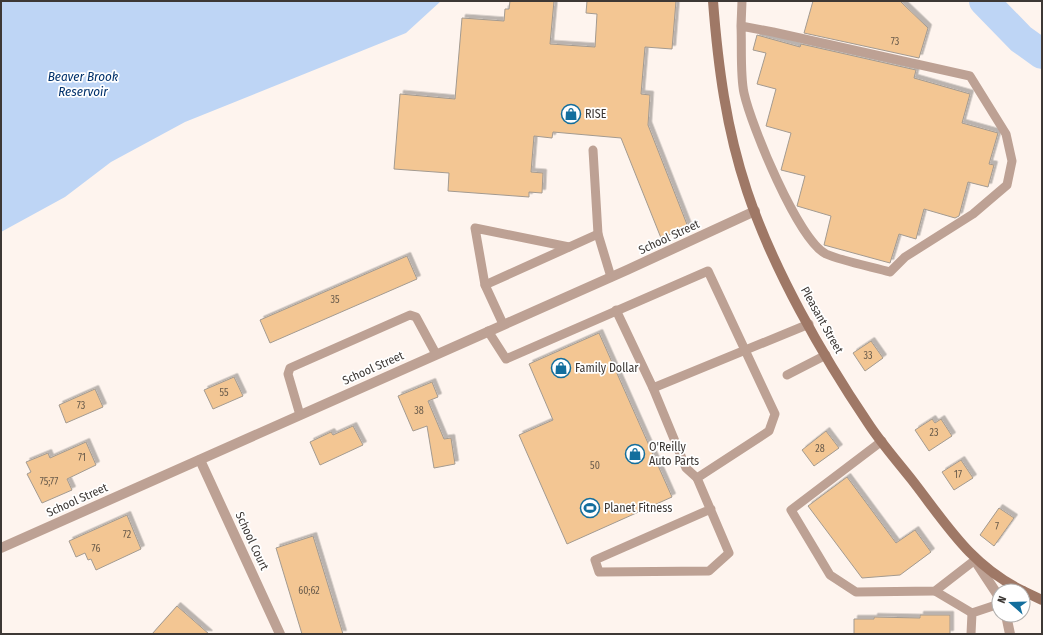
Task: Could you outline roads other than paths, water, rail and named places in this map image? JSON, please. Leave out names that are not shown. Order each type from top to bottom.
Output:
[{"type":"main road","name":"Pleasant Street","points":[[713,1],[717,54],[726,108],[741,170],[755,211],[776,261],[826,355],[868,424],[966,551],[975,560],[1007,583]]},
{"type":"main road","name":"Pleasant Street","points":[[1031,595],[1042,600]]},
{"type":"street","name":"School Street","points":[[1,548],[502,324],[611,277],[755,211]]},
{"type":"street","name":"School Court","points":[[200,460],[280,634]]},
{"type":"street","points":[[975,560],[992,583]]},
{"type":"street","points":[[1008,623],[1010,634]]},
{"type":"lane","points":[[741,26],[970,76],[1006,134],[1012,161],[1007,185],[974,214],[905,257],[890,272],[825,254],[815,244],[793,211],[766,156],[744,92],[741,26],[742,1]]},
{"type":"lane","points":[[593,150],[598,234],[611,277]]},
{"type":"lane","points":[[502,324],[485,285],[475,228],[569,247]]},
{"type":"lane","points":[[485,285],[598,234]]},
{"type":"lane","points":[[488,331],[506,359],[708,271],[775,414],[769,431],[697,478]]},
{"type":"lane","points":[[616,310],[653,388],[686,468],[697,478],[729,553],[710,572],[599,572],[595,560],[710,509]]},
{"type":"lane","points":[[300,415],[288,374],[290,368],[410,315],[416,317],[436,354]]},
{"type":"lane","points":[[653,388],[809,324]]},
{"type":"lane","points":[[787,376],[826,355]]},
{"type":"lane","points":[[882,441],[791,510],[830,575],[856,592],[935,591],[972,613],[991,607]]},
{"type":"lane","points":[[935,591],[975,560]]},
{"type":"lane","points":[[971,634],[972,613]]},
{"type":"water","name":"Beaver Brook Reservoir","points":[[1,1],[441,1],[406,33],[185,122],[111,162],[65,197],[1,232]]},
{"type":"waterway","points":[[984,1],[1021,39],[1042,54]]},
{"type":"place","name":"RISE","points":[[571,114]]},
{"type":"place","name":"Family Dollar","points":[[561,368]]},
{"type":"place","name":"O'Reilly Auto Parts","points":[[635,454]]},
{"type":"place","name":"Planet Fitness","points":[[590,508]]}]
